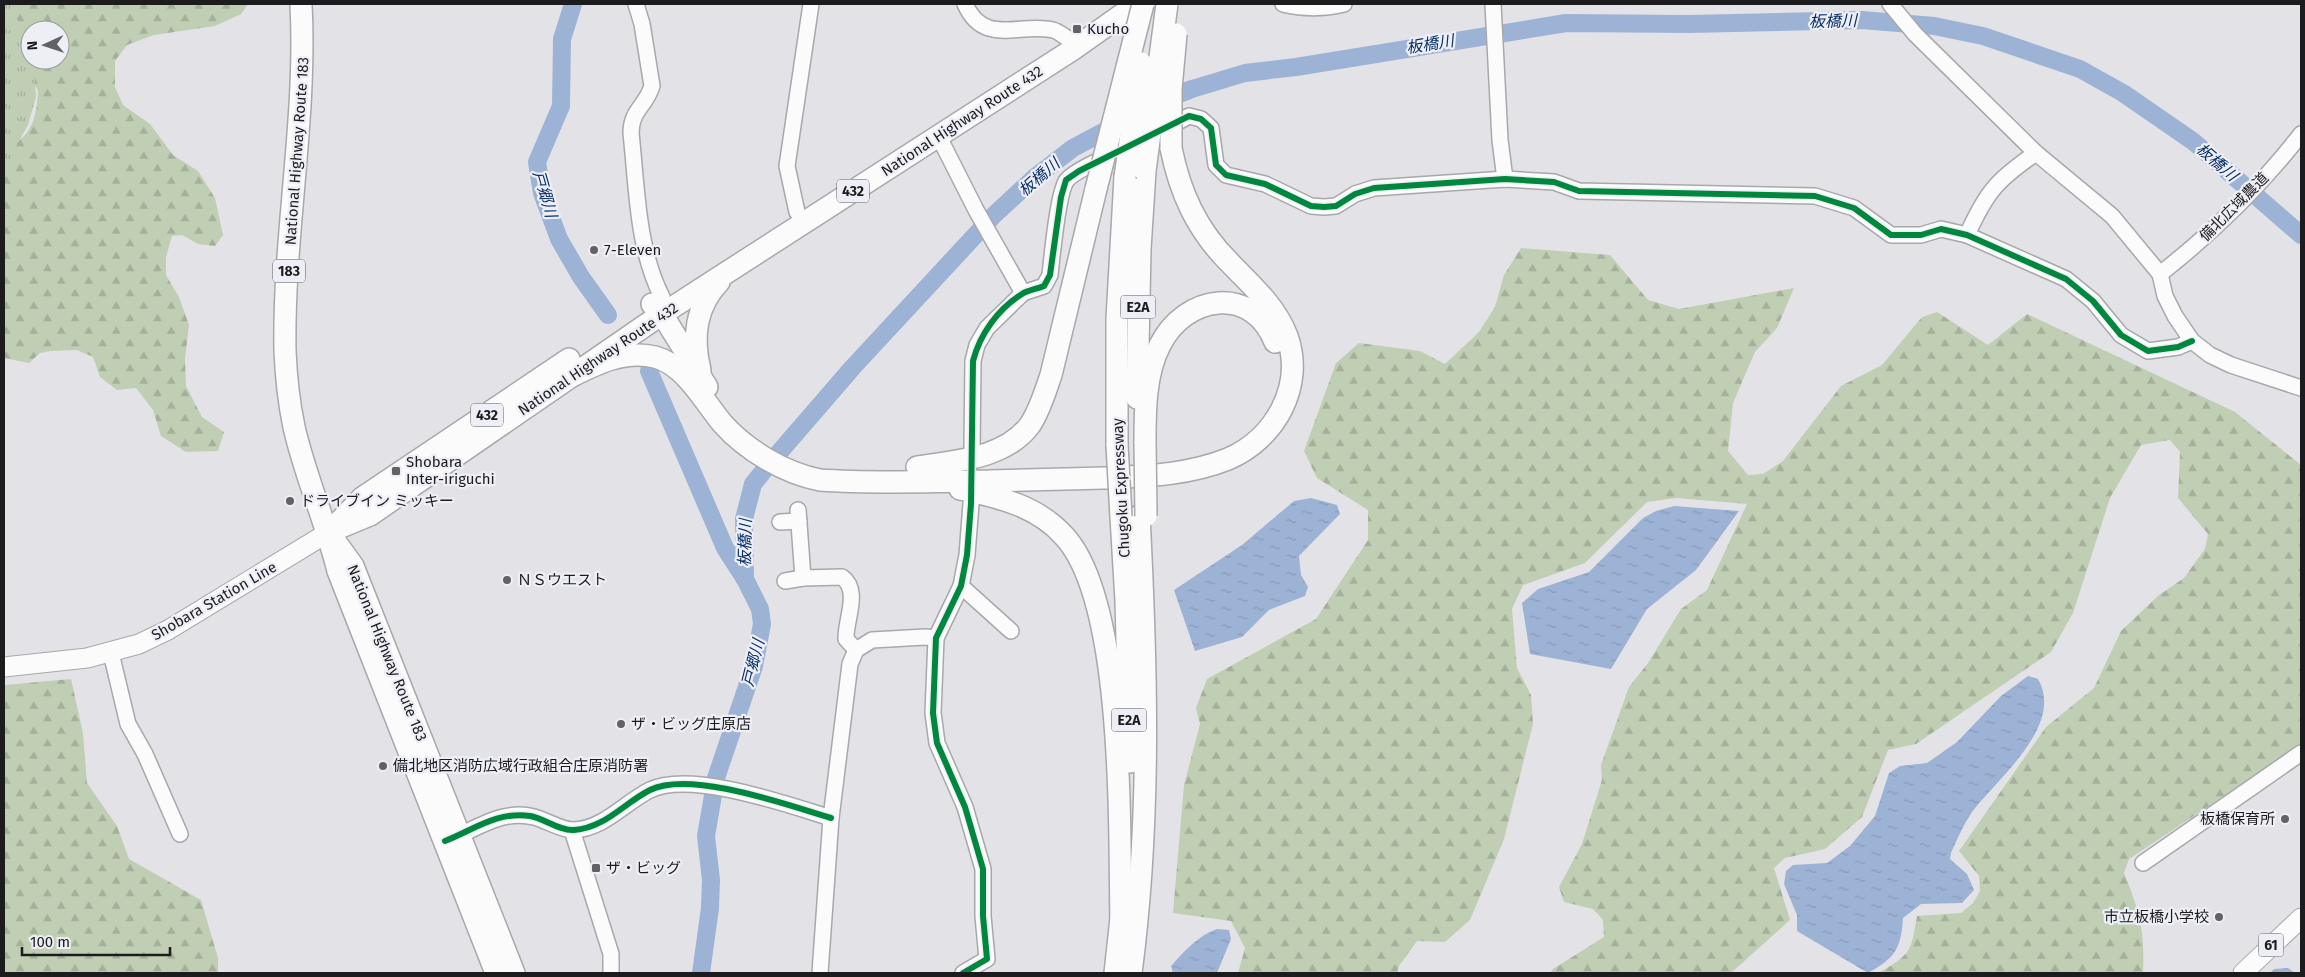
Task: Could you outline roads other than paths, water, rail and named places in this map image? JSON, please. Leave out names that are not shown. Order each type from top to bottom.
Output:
[{"type":"highway","name":"National Highway Route 183","points":[[301,4],[304,56],[289,264],[286,352],[294,426],[329,532],[353,566],[452,838],[496,973]]},
{"type":"highway","name":"National Highway Route 432","points":[[329,532],[362,498],[658,308],[797,212],[1070,40],[1122,4]]},
{"type":"highway","name":"National Highway Route 432","points":[[329,532],[370,515],[568,378],[658,308],[728,272],[1072,50],[1137,4]]},
{"type":"highway","points":[[917,474],[992,452],[1018,436],[1029,426],[1044,396],[1051,375],[1143,4]]},
{"type":"highway","name":"Chugoku Expressway","points":[[1131,973],[1144,846],[1146,766],[1145,648],[1135,516],[1133,444],[1138,316],[1135,174],[1150,4]]},
{"type":"highway","name":"Chugoku Expressway","points":[[1135,174],[1167,4]]},
{"type":"highway","points":[[917,474],[1038,480],[1173,474],[1194,470],[1229,458],[1247,449],[1274,423],[1290,390],[1292,354],[1287,337],[1269,304],[1222,255],[1196,221],[1183,194],[1172,148],[1171,89],[1179,4]]},
{"type":"highway","points":[[702,388],[697,359],[696,332],[698,319],[708,296],[728,272]]},
{"type":"highway","points":[[658,308],[722,422],[749,447],[834,481],[1007,468],[1158,463],[1191,458],[1228,446],[1242,437],[1263,416],[1277,389],[1279,365],[1275,340],[1268,326],[1258,315],[1246,307],[1216,302],[1198,306],[1182,316],[1159,345],[1133,444]]},
{"type":"highway","points":[[568,378],[594,365],[614,358],[644,355],[666,362],[702,388]]},
{"type":"highway","points":[[917,474],[1014,502],[1038,513],[1066,538],[1089,576],[1103,634],[1117,758],[1121,922]]},
{"type":"highway","name":"Chugoku Expressway","points":[[1115,973],[1121,922],[1130,760],[1126,600],[1135,516]]},
{"type":"highway","name":"National Highway Route 183","points":[[452,838],[514,973]]},
{"type":"main road","name":"Shobara Station Line","points":[[4,667],[87,658],[111,653],[138,644],[168,630],[329,532]]},
{"type":"main road","name":"61","points":[[2243,973],[2301,918]]},
{"type":"street","points":[[636,4],[645,41],[652,86],[649,95],[634,113],[631,121],[631,134],[644,244],[658,308]]},
{"type":"street","points":[[797,212],[787,166],[812,4]]},
{"type":"street","points":[[965,4],[970,14],[980,23],[995,30],[1053,30],[1070,40]]},
{"type":"street","points":[[1282,4],[1297,8],[1324,9],[1344,4]]},
{"type":"street","points":[[1493,4],[1500,140],[1505,179]]},
{"type":"street","points":[[1894,9],[1915,34],[2036,153],[2112,216],[2160,274],[2165,296],[2174,316],[2192,341],[2210,355],[2231,365],[2301,388]]},
{"type":"street","points":[[972,448],[972,361],[977,345],[987,328],[1023,293],[1044,286],[1050,275],[1061,197],[1066,180],[1079,171],[1189,116],[1201,119],[1211,128],[1216,166],[1226,175],[1265,184],[1311,206],[1336,206],[1354,194],[1374,188],[1505,179],[1554,182],[1579,191],[1815,196],[1854,208],[1891,235],[1921,235],[1941,229],[1967,235],[2066,280],[2093,301],[2120,335],[2148,351],[2178,347],[2192,341]]},
{"type":"street","name":"備北広域農道","points":[[2160,274],[2207,237],[2282,158],[2301,134]]},
{"type":"street","points":[[938,135],[976,210],[991,233],[1023,293]]},
{"type":"street","points":[[1967,235],[1981,204],[2003,177],[2036,153]]},
{"type":"street","points":[[963,973],[987,959],[983,916],[982,869],[965,807],[937,743],[933,713],[936,638],[961,586],[967,555],[971,504]]},
{"type":"street","points":[[780,522],[799,515],[803,578]]},
{"type":"street","points":[[785,581],[803,578],[842,577],[846,580],[851,597],[846,639],[856,650]]},
{"type":"street","points":[[961,586],[1011,631]]},
{"type":"street","points":[[820,973],[831,818],[850,664],[856,650],[872,640],[936,638]]},
{"type":"street","points":[[111,653],[128,724],[145,754],[180,834]]},
{"type":"street","points":[[2143,863],[2301,753]]},
{"type":"street","points":[[452,838],[482,824],[508,815],[532,816],[572,830],[597,825],[650,790],[667,784],[695,783],[776,802],[831,818]]},
{"type":"street","points":[[572,830],[611,954],[611,973]]},
{"type":"water","points":[[1311,498],[1337,505],[1340,514],[1299,556],[1301,575],[1308,587],[1305,596],[1269,610],[1242,637],[1195,651],[1174,590],[1242,545],[1294,501]]},
{"type":"water","points":[[1674,506],[1739,511],[1696,570],[1647,609],[1611,669],[1530,654],[1522,603],[1538,589],[1589,572],[1643,518],[1656,511]]},
{"type":"water","points":[[2028,676],[2038,679],[2044,697],[2043,715],[2036,733],[2011,768],[1972,812],[1951,853],[1950,859],[1967,874],[1974,890],[1962,903],[1921,904],[1903,918],[1900,938],[1895,952],[1885,962],[1868,973],[1797,931],[1797,915],[1784,884],[1786,871],[1793,865],[1827,863],[1850,846],[1875,816],[1889,773],[1900,766],[1927,763],[1957,742],[2001,696]]},
{"type":"water","points":[[1217,929],[1229,930],[1231,939],[1217,973],[1173,973],[1171,966],[1186,950],[1204,935]]},
{"type":"water","points":[[2288,968],[2295,973],[2270,973],[2274,969]]},
{"type":"waterway","name":"戸郷川","points":[[573,4],[562,39],[561,106],[537,162],[542,193],[559,239],[581,277],[608,315]]},
{"type":"waterway","name":"板橋川","points":[[1161,101],[1192,89],[1245,73],[1296,67],[1566,23],[1689,24],[1862,20],[1934,26],[1983,36],[2080,69],[2123,93],[2194,142],[2301,235]]},
{"type":"waterway","name":"板橋川","points":[[745,579],[744,519],[753,484],[770,463],[853,367],[994,215],[1034,178],[1073,148],[1120,123]]},
{"type":"waterway","name":"戸郷川","points":[[649,371],[725,548],[745,579],[760,609],[762,624],[754,666],[716,778],[706,836],[711,880],[710,908],[701,973]]},
{"type":"place","name":"Kucho","points":[[1077,29]]},
{"type":"place","name":"7-Eleven","points":[[594,250]]},
{"type":"place","name":"Shobara Inter-iriguchi","points":[[396,471]]},
{"type":"place","name":"ドライブイン ミッキー","points":[[290,501]]},
{"type":"place","name":"ＮＳウエスト","points":[[507,580]]},
{"type":"place","name":"ザ・ビッグ庄原店","points":[[621,724]]},
{"type":"place","name":"備北地区消防広域行政組合庄原消防署","points":[[383,766]]},
{"type":"place","name":"板橋保育所","points":[[2285,819]]},
{"type":"place","name":"ザ・ビッグ","points":[[596,868]]},
{"type":"place","name":"市立板橋小学校","points":[[2219,917]]}]
